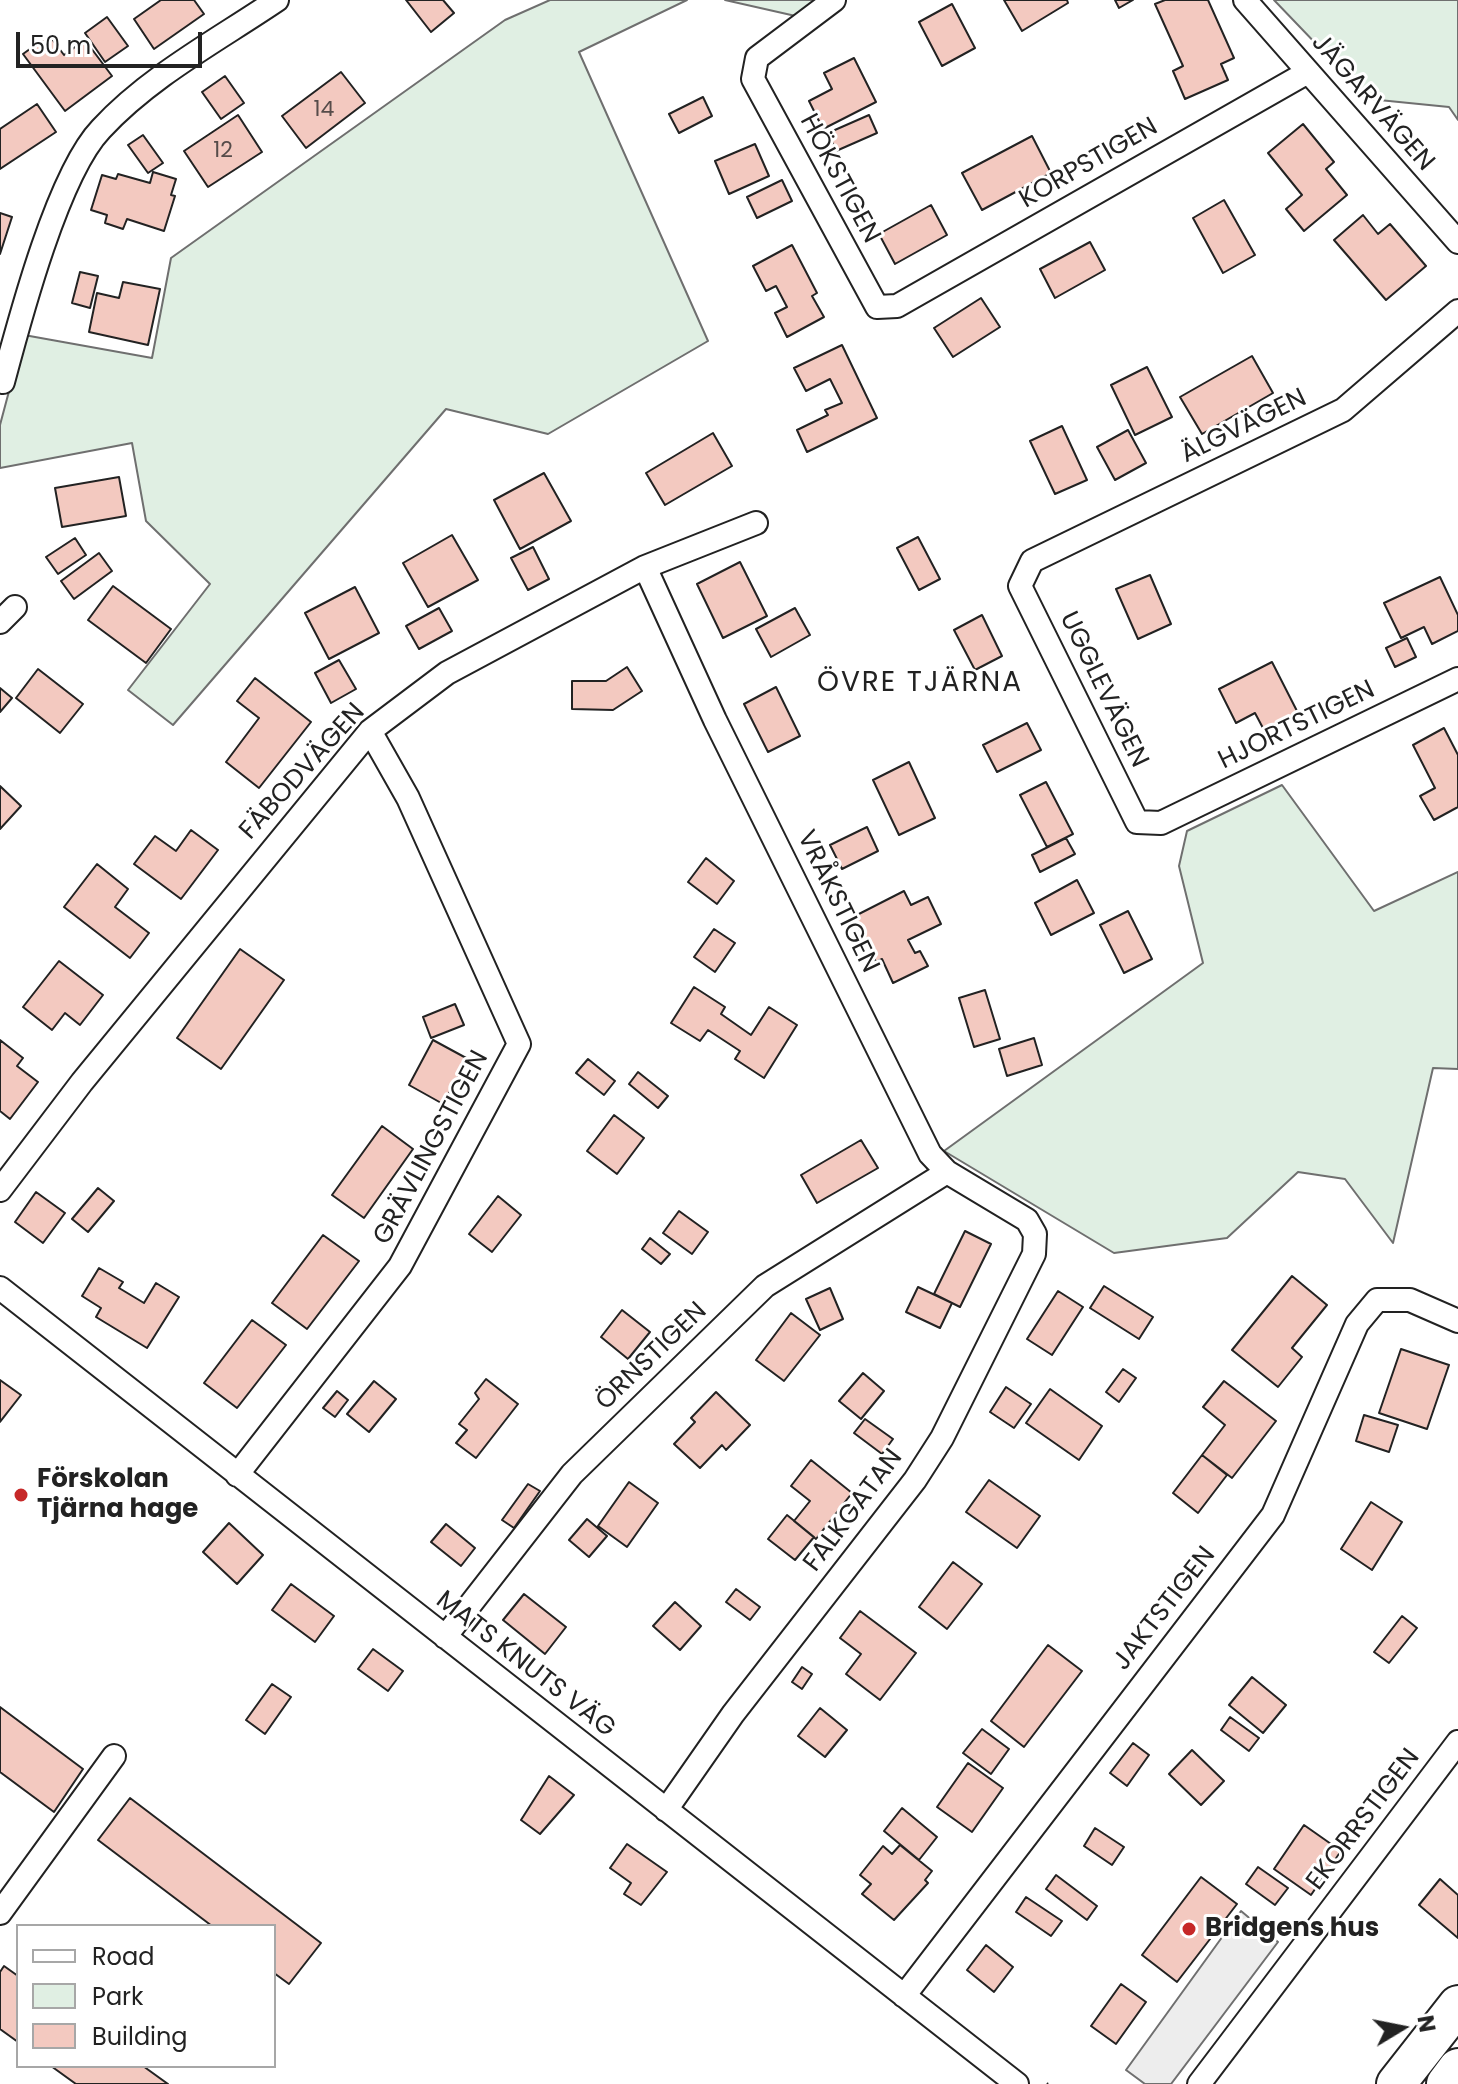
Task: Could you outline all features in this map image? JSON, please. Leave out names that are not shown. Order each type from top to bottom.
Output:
[{"type":"highway","points":[[1396,2084],[1458,2005]]},
{"type":"highway","points":[[1446,2084],[1458,2068]]},
{"type":"street","points":[[3,382],[8,331],[70,175],[98,131],[133,97],[277,0]]},
{"type":"street","name":"HÖKSTIGEN","points":[[834,0],[757,58],[753,79],[877,307],[897,306]]},
{"type":"street","name":"JÄGARVÄGEN","points":[[1245,0],[1458,242]]},
{"type":"street","name":"KORPSTIGEN","points":[[897,306],[1308,72]]},
{"type":"street","name":"ÄLGVÄGEN","points":[[1032,561],[1343,410],[1458,311]]},
{"type":"street","name":"FÄBODVÄGEN","points":[[0,1190],[82,1082],[370,731],[447,673],[645,567],[756,523]]},
{"type":"street","name":"UGGLEVÄGEN","points":[[1032,561],[1020,586],[1137,822],[1161,823]]},
{"type":"street","name":"VRÅKSTIGEN","points":[[645,567],[715,720],[930,1154],[947,1172],[1027,1220]]},
{"type":"street","name":"HJORTSTIGEN","points":[[1161,823],[1458,679]]},
{"type":"street","name":"GRÄVLINGSTIGEN","points":[[237,1475],[400,1266],[519,1044],[408,798],[370,731]]},
{"type":"street","name":"ÖRNSTIGEN","points":[[445,1637],[572,1474],[765,1286],[947,1172]]},
{"type":"street","name":"FALKGATAN","points":[[666,1810],[733,1714],[915,1480],[942,1438],[1034,1254],[1035,1234],[1027,1220]]},
{"type":"street","name":"MATS KNUTS VÄG","points":[[0,1288],[1017,2084]]},
{"type":"street","name":"JAKTSTIGEN","points":[[904,1996],[1273,1515],[1357,1324],[1377,1300],[1410,1300],[1458,1321]]},
{"type":"street","name":"EKORRSTIGEN","points":[[1199,2084],[1458,1742]]},
{"type":"street","points":[[0,1913],[114,1756]]},
{"type":"green space","points":[[550,0],[687,0],[579,52],[708,341],[548,434],[446,409],[173,725],[128,690],[210,584],[146,521],[132,443],[0,468],[0,425],[24,335],[152,358],[171,258],[505,20]]},
{"type":"green space","points":[[725,0],[822,0],[800,17]]},
{"type":"green space","points":[[1274,0],[1458,0],[1458,120],[1449,107],[1369,99]]},
{"type":"green space","points":[[1282,785],[1374,911],[1458,872],[1458,1069],[1433,1068],[1393,1243],[1345,1179],[1298,1172],[1227,1238],[1114,1253],[944,1151],[1203,963],[1179,866],[1187,831]]},
{"type":"shaded area","points":[[1241,1911],[1278,1942],[1171,2084],[1145,2084],[1126,2070]]},
{"type":"building","points":[[161,0],[194,0],[204,14],[154,49],[134,19]]},
{"type":"building","points":[[406,0],[443,0],[454,13],[431,32]]},
{"type":"building","points":[[1004,0],[1067,0],[1068,3],[1022,31]]},
{"type":"building","points":[[1115,0],[1133,0],[1119,8]]},
{"type":"building","points":[[1165,0],[1208,0],[1234,58],[1221,64],[1228,80],[1185,99],[1173,71],[1183,66],[1155,4]]},
{"type":"building","points":[[952,4],[975,48],[942,66],[919,22]]},
{"type":"building","points":[[107,17],[128,46],[105,62],[85,33]]},
{"type":"building","points":[[49,35],[64,55],[85,40],[112,76],[65,111],[23,54]]},
{"type":"building","points":[[854,58],[876,102],[823,129],[809,101],[832,89],[824,73]]},
{"type":"building","points":[[341,72],[365,103],[306,148],[282,116]]},
{"type":"building","points":[[225,76],[244,103],[221,119],[202,92]]},
{"type":"building","points":[[703,97],[712,116],[679,133],[669,114]]},
{"type":"building","points":[[37,104],[56,132],[0,169],[0,129]]},
{"type":"building","points":[[238,115],[262,152],[208,187],[184,151]]},
{"type":"building","points":[[869,115],[877,133],[836,151],[828,133]]},
{"type":"building","points":[[1303,124],[1334,162],[1326,169],[1347,195],[1304,231],[1286,209],[1302,195],[1268,153]]},
{"type":"building","points":[[143,135],[163,163],[148,173],[128,145]]},
{"type":"building","points":[[1032,136],[1051,173],[982,210],[962,173]]},
{"type":"building","points":[[755,144],[769,176],[729,194],[715,161]]},
{"type":"building","points":[[153,172],[176,179],[171,195],[175,196],[164,231],[127,219],[123,229],[105,223],[107,215],[91,210],[102,175],[116,179],[118,174],[150,183]]},
{"type":"building","points":[[782,180],[792,201],[757,218],[747,197]]},
{"type":"building","points":[[1224,200],[1255,255],[1223,273],[1193,218]]},
{"type":"building","points":[[931,205],[947,235],[895,264],[879,234]]},
{"type":"building","points":[[0,213],[12,217],[0,254]]},
{"type":"building","points":[[1363,215],[1378,234],[1390,224],[1426,266],[1386,300],[1334,240]]},
{"type":"building","points":[[1090,242],[1105,270],[1055,298],[1040,269]]},
{"type":"building","points":[[792,245],[817,293],[812,296],[824,317],[787,337],[775,313],[787,307],[776,286],[766,291],[753,266]]},
{"type":"building","points":[[80,272],[98,276],[90,308],[72,303]]},
{"type":"building","points":[[123,282],[160,289],[148,345],[89,332],[97,293],[119,298]]},
{"type":"building","points":[[981,298],[1000,327],[953,357],[934,328]]},
{"type":"building","points":[[842,345],[877,418],[807,452],[797,430],[828,415],[825,410],[842,403],[830,379],[806,391],[794,368]]},
{"type":"building","points":[[1252,356],[1273,393],[1202,434],[1180,397]]},
{"type":"building","points":[[1147,367],[1172,417],[1135,435],[1111,385]]},
{"type":"building","points":[[1062,426],[1087,480],[1055,494],[1030,441]]},
{"type":"building","points":[[1128,430],[1146,463],[1115,480],[1097,447]]},
{"type":"building","points":[[713,433],[732,466],[665,505],[646,473]]},
{"type":"building","points":[[544,473],[571,521],[520,549],[494,500]]},
{"type":"building","points":[[119,477],[126,516],[62,527],[55,488]]},
{"type":"building","points":[[452,535],[478,580],[428,607],[403,563]]},
{"type":"building","points":[[918,537],[940,579],[919,590],[897,548]]},
{"type":"building","points":[[75,538],[86,555],[58,574],[46,557]]},
{"type":"building","points":[[533,547],[549,579],[528,590],[511,558]]},
{"type":"building","points":[[99,553],[112,571],[74,599],[61,581]]},
{"type":"building","points":[[740,562],[767,616],[723,638],[697,584]]},
{"type":"building","points":[[1150,575],[1171,624],[1138,639],[1116,589]]},
{"type":"building","points":[[1440,577],[1458,615],[1458,631],[1432,644],[1424,627],[1401,638],[1384,603]]},
{"type":"building","points":[[113,586],[171,629],[146,663],[88,620]]},
{"type":"building","points":[[355,587],[379,633],[329,659],[305,613]]},
{"type":"building","points":[[439,608],[452,631],[419,649],[406,626]]},
{"type":"building","points":[[795,608],[810,635],[771,657],[756,629]]},
{"type":"building","points":[[982,615],[1002,656],[975,670],[954,630]]},
{"type":"building","points":[[1407,638],[1416,657],[1395,667],[1386,648]]},
{"type":"building","points":[[339,660],[356,689],[331,703],[315,673]]},
{"type":"building","points":[[1272,662],[1298,713],[1264,730],[1255,713],[1236,723],[1219,689]]},
{"type":"building","points":[[627,667],[642,691],[613,710],[572,709],[572,681],[606,681]]},
{"type":"building","points":[[38,669],[83,704],[60,733],[16,698]]},
{"type":"building","points":[[255,678],[311,722],[259,788],[226,762],[259,718],[237,701]]},
{"type":"building","points":[[776,687],[800,736],[768,752],[744,704]]},
{"type":"building","points":[[0,688],[12,698],[0,712]]},
{"type":"building","points":[[1027,723],[1041,750],[997,772],[983,745]]},
{"type":"building","points":[[1444,728],[1458,755],[1458,807],[1434,820],[1420,796],[1435,788],[1413,745]]},
{"type":"building","points":[[909,762],[935,818],[899,835],[873,780]]},
{"type":"building","points":[[1046,782],[1073,834],[1047,847],[1020,795]]},
{"type":"building","points":[[0,786],[21,806],[0,829]]},
{"type":"building","points":[[867,827],[878,851],[842,869],[830,845]]},
{"type":"building","points":[[191,830],[218,850],[181,899],[134,864],[155,836],[176,851]]},
{"type":"building","points":[[1066,838],[1075,854],[1040,872],[1032,855]]},
{"type":"building","points":[[706,858],[734,881],[717,904],[688,882]]},
{"type":"building","points":[[97,864],[128,889],[115,907],[149,933],[130,958],[64,907]]},
{"type":"building","points":[[1077,880],[1094,913],[1051,935],[1035,903]]},
{"type":"building","points":[[904,891],[911,905],[928,897],[941,924],[908,940],[915,953],[920,951],[928,966],[893,983],[882,959],[876,962],[853,917]]},
{"type":"building","points":[[1128,911],[1152,959],[1124,973],[1100,925]]},
{"type":"building","points":[[714,929],[735,943],[715,972],[694,957]]},
{"type":"building","points":[[240,949],[284,980],[221,1069],[177,1038]]},
{"type":"building","points":[[59,961],[103,995],[80,1025],[65,1013],[52,1030],[23,1007]]},
{"type":"building","points":[[694,987],[725,1007],[721,1014],[751,1035],[769,1007],[797,1025],[764,1078],[735,1059],[740,1051],[708,1030],[700,1041],[671,1023]]},
{"type":"building","points":[[985,990],[1000,1039],[974,1047],[959,998]]},
{"type":"building","points":[[455,1004],[464,1025],[431,1038],[423,1017]]},
{"type":"building","points":[[1034,1038],[1042,1065],[1007,1076],[999,1049]]},
{"type":"building","points":[[0,1040],[23,1058],[17,1066],[38,1082],[10,1119],[0,1111]]},
{"type":"building","points":[[433,1040],[468,1059],[443,1104],[409,1085]]},
{"type":"building","points":[[588,1059],[615,1081],[604,1095],[576,1073]]},
{"type":"building","points":[[638,1072],[668,1096],[658,1108],[629,1084]]},
{"type":"building","points":[[614,1115],[644,1138],[617,1174],[587,1151]]},
{"type":"building","points":[[382,1126],[413,1149],[364,1218],[332,1195]]},
{"type":"building","points":[[861,1140],[878,1168],[817,1203],[801,1175]]},
{"type":"building","points":[[98,1188],[114,1201],[88,1232],[72,1219]]},
{"type":"building","points":[[36,1192],[65,1213],[43,1243],[15,1222]]},
{"type":"building","points":[[498,1196],[521,1215],[492,1252],[469,1234]]},
{"type":"building","points":[[679,1211],[708,1232],[692,1254],[663,1233]]},
{"type":"building","points":[[965,1231],[991,1244],[960,1307],[934,1294]]},
{"type":"building","points":[[323,1235],[359,1261],[307,1329],[272,1303]]},
{"type":"building","points":[[650,1238],[670,1254],[661,1264],[642,1249]]},
{"type":"building","points":[[99,1268],[123,1282],[119,1288],[144,1303],[156,1283],[179,1297],[147,1348],[96,1317],[101,1308],[82,1296]]},
{"type":"building","points":[[1292,1276],[1327,1305],[1292,1348],[1302,1357],[1278,1387],[1232,1350]]},
{"type":"building","points":[[1104,1286],[1153,1317],[1139,1339],[1090,1308]]},
{"type":"building","points":[[918,1287],[952,1303],[940,1328],[906,1312]]},
{"type":"building","points":[[830,1288],[843,1319],[820,1330],[806,1299]]},
{"type":"building","points":[[1058,1291],[1083,1307],[1052,1355],[1027,1339]]},
{"type":"building","points":[[622,1310],[650,1332],[628,1359],[601,1337]]},
{"type":"building","points":[[791,1313],[820,1335],[784,1381],[756,1360]]},
{"type":"building","points":[[252,1320],[286,1345],[237,1408],[204,1383]]},
{"type":"building","points":[[1401,1349],[1449,1365],[1427,1429],[1379,1413]]},
{"type":"building","points":[[1123,1369],[1136,1378],[1119,1402],[1106,1392]]},
{"type":"building","points":[[863,1373],[884,1391],[861,1419],[839,1401]]},
{"type":"building","points":[[486,1379],[518,1404],[476,1458],[456,1443],[467,1430],[459,1424],[479,1399],[475,1393]]},
{"type":"building","points":[[0,1380],[21,1395],[0,1422]]},
{"type":"building","points":[[374,1381],[396,1399],[369,1432],[347,1414]]},
{"type":"building","points":[[1224,1381],[1276,1421],[1232,1478],[1202,1455],[1225,1425],[1203,1407]]},
{"type":"building","points":[[1006,1387],[1031,1404],[1014,1428],[990,1412]]},
{"type":"building","points":[[1050,1389],[1102,1426],[1079,1460],[1026,1423]]},
{"type":"building","points":[[337,1391],[348,1400],[335,1417],[323,1408]]},
{"type":"building","points":[[716,1392],[750,1425],[726,1450],[722,1445],[700,1468],[674,1444],[695,1422],[691,1418]]},
{"type":"building","points":[[1364,1415],[1398,1425],[1389,1452],[1356,1441]]},
{"type":"building","points":[[865,1419],[893,1439],[882,1454],[854,1433]]},
{"type":"building","points":[[1202,1455],[1227,1475],[1198,1513],[1173,1493]]},
{"type":"building","points":[[811,1460],[852,1493],[816,1539],[794,1521],[810,1501],[791,1486]]},
{"type":"building","points":[[989,1480],[1040,1516],[1017,1548],[966,1512]]},
{"type":"building","points":[[629,1482],[658,1503],[627,1547],[598,1526]]},
{"type":"building","points":[[528,1484],[540,1491],[514,1528],[502,1520]]},
{"type":"building","points":[[1371,1502],[1402,1522],[1372,1570],[1341,1549]]},
{"type":"building","points":[[787,1515],[814,1537],[795,1560],[768,1539]]},
{"type":"building","points":[[587,1519],[607,1536],[589,1557],[569,1540]]},
{"type":"building","points":[[229,1523],[263,1555],[237,1584],[203,1552]]},
{"type":"building","points":[[446,1524],[475,1548],[461,1566],[431,1542]]},
{"type":"building","points":[[953,1562],[982,1584],[947,1629],[919,1607]]},
{"type":"building","points":[[291,1584],[334,1616],[315,1642],[272,1610]]},
{"type":"building","points":[[736,1589],[760,1607],[750,1620],[726,1602]]},
{"type":"building","points":[[524,1594],[566,1627],[545,1654],[503,1620]]},
{"type":"building","points":[[675,1602],[701,1626],[680,1650],[653,1626]]},
{"type":"building","points":[[860,1611],[916,1653],[880,1700],[846,1674],[861,1654],[840,1638]]},
{"type":"building","points":[[1402,1616],[1417,1628],[1389,1663],[1374,1652]]},
{"type":"building","points":[[1048,1645],[1082,1671],[1024,1747],[991,1721]]},
{"type":"building","points":[[373,1649],[403,1671],[388,1691],[358,1669]]},
{"type":"building","points":[[802,1667],[812,1674],[802,1689],[792,1682]]},
{"type":"building","points":[[1252,1677],[1286,1705],[1263,1733],[1229,1705]]},
{"type":"building","points":[[272,1684],[291,1697],[265,1734],[246,1720]]},
{"type":"building","points":[[0,1707],[83,1769],[54,1812],[0,1772]]},
{"type":"building","points":[[820,1708],[847,1730],[825,1757],[798,1736]]},
{"type":"building","points":[[1230,1717],[1259,1738],[1249,1751],[1221,1730]]},
{"type":"building","points":[[982,1729],[1009,1749],[991,1774],[963,1753]]},
{"type":"building","points":[[1133,1743],[1149,1755],[1127,1786],[1110,1773]]},
{"type":"building","points":[[1192,1750],[1224,1781],[1201,1805],[1169,1774]]},
{"type":"building","points":[[968,1763],[1003,1788],[972,1832],[937,1807]]},
{"type":"building","points":[[549,1776],[574,1795],[540,1834],[521,1820]]},
{"type":"building","points":[[130,1798],[321,1943],[289,1984],[276,1974],[276,1924],[209,1924],[98,1840]]},
{"type":"building","points":[[902,1808],[937,1837],[919,1860],[884,1831]]},
{"type":"building","points":[[1304,1825],[1341,1851],[1311,1895],[1274,1869]]},
{"type":"building","points":[[1095,1828],[1124,1847],[1112,1865],[1084,1846]]},
{"type":"building","points":[[627,1844],[667,1872],[641,1905],[624,1894],[631,1883],[610,1868]]},
{"type":"building","points":[[900,1845],[932,1871],[925,1880],[928,1883],[894,1920],[862,1894],[871,1884],[860,1875],[883,1846],[892,1854]]},
{"type":"building","points":[[1258,1867],[1288,1888],[1275,1905],[1246,1884]]},
{"type":"building","points":[[1056,1875],[1097,1906],[1087,1920],[1046,1889]]},
{"type":"building","name":"Bridgens hus","points":[[1201,1877],[1237,1904],[1177,1982],[1142,1955]]},
{"type":"building","points":[[1440,1879],[1458,1895],[1458,1938],[1419,1905]]},
{"type":"building","points":[[1026,1897],[1062,1921],[1051,1936],[1016,1912]]},
{"type":"building","points":[[986,1945],[1013,1967],[994,1992],[967,1970]]},
{"type":"building","points":[[4,1966],[16,1975],[16,2041],[0,2029],[0,1972]]},
{"type":"building","points":[[1121,1984],[1146,2002],[1116,2044],[1091,2026]]},
{"type":"building","points":[[54,2068],[146,2068],[168,2084],[76,2084]]},
{"type":"place","name":"Förskolan Tjärna hage","points":[[21,1495]]},
{"type":"place","name":"Bridgens hus","points":[[1189,1929]]},
{"type":"district","name":"ÖVRE TJÄRNA","points":[[920,684]]}]
